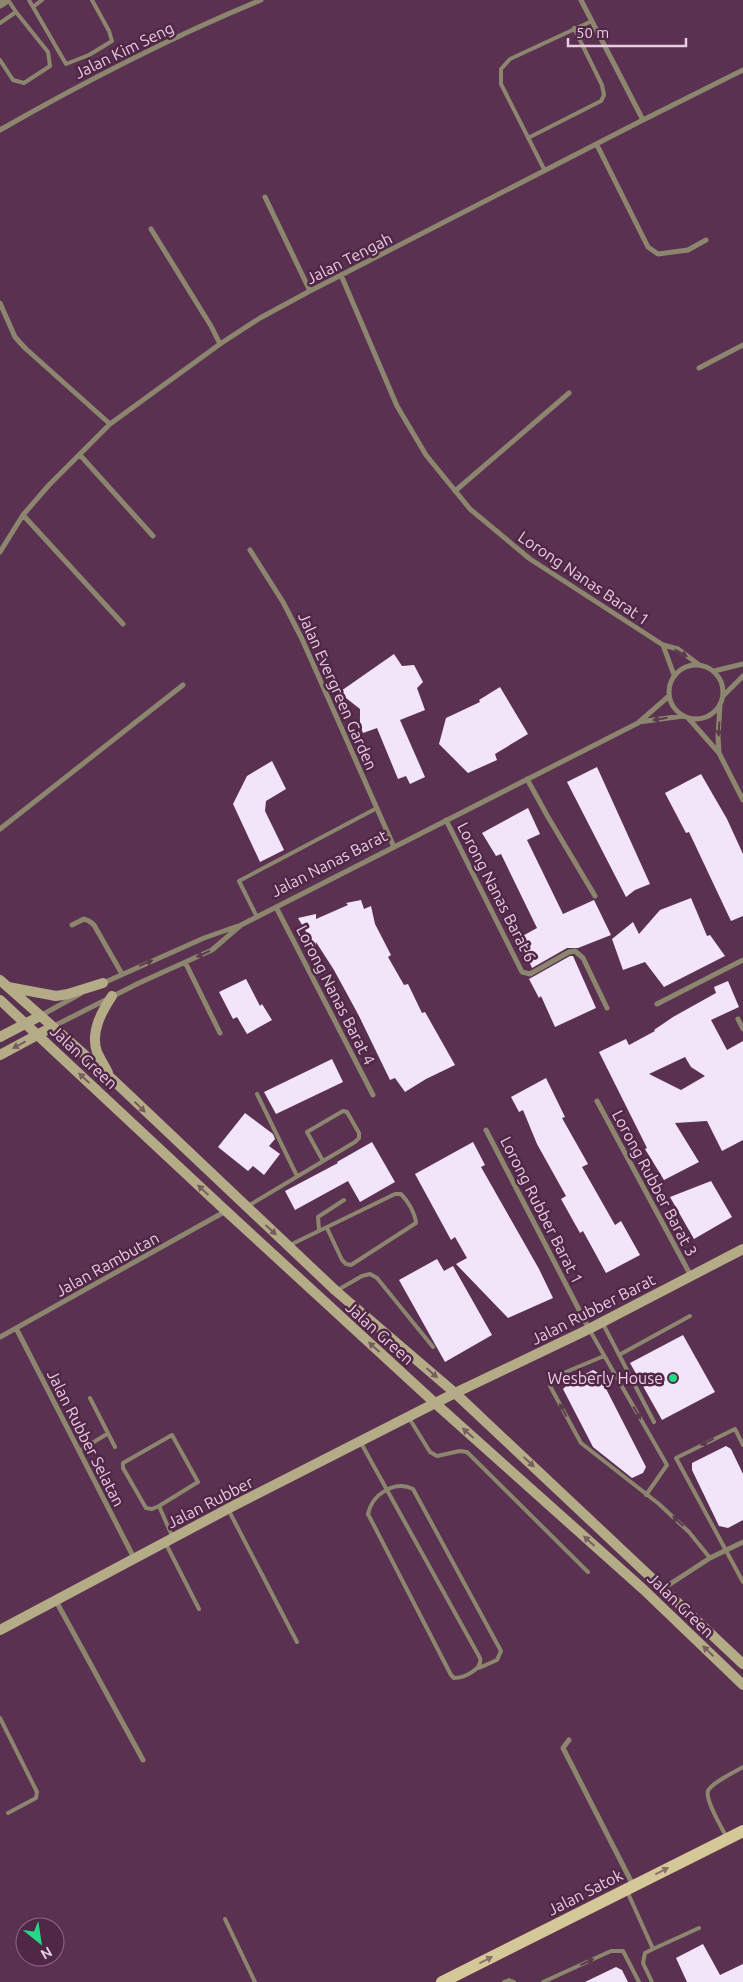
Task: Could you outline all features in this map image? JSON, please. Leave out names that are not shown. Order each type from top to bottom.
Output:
[{"type":"main road","points":[[3,983],[56,996],[103,983]]},
{"type":"main road","name":"Jalan Green","points":[[3,983],[112,1080],[336,1291],[455,1393],[743,1664]]},
{"type":"main road","points":[[112,996],[102,1011],[95,1032],[96,1050],[112,1080]]},
{"type":"main road","name":"Jalan Green","points":[[0,1000],[226,1212],[436,1404],[643,1589],[743,1685]]},
{"type":"main road","points":[[0,1037],[40,1016]]},
{"type":"main road","name":"Jalan Nanas Barat","points":[[0,1055],[52,1027]]},
{"type":"main road","name":"Jalan Rubber Barat","points":[[436,1404],[455,1393],[589,1329],[743,1250]]},
{"type":"main road","name":"Jalan Rubber","points":[[0,1630],[228,1509],[436,1404]]},
{"type":"main road","name":"Jalan Satok","points":[[442,1982],[743,1831]]},
{"type":"street","points":[[0,4],[7,0]]},
{"type":"street","name":"Jalan Kim Seng","points":[[1,128],[86,82],[229,13],[261,0]]},
{"type":"street","points":[[581,0],[643,120]]},
{"type":"street","name":"Jalan Tengah","points":[[0,552],[23,515],[49,485],[110,424],[220,344],[260,318],[743,70]]},
{"type":"street","points":[[597,145],[648,247],[658,254],[688,250],[706,240]]},
{"type":"street","points":[[265,197],[310,291]]},
{"type":"street","points":[[151,229],[211,326],[220,344]]},
{"type":"street","name":"Lorong Nanas Barat 1","points":[[341,275],[397,406],[426,456],[470,509],[516,549],[663,645],[678,650],[698,664]]},
{"type":"street","points":[[0,303],[16,337],[25,348],[110,424]]},
{"type":"street","points":[[699,368],[743,345]]},
{"type":"street","points":[[455,491],[569,393]]},
{"type":"street","points":[[80,455],[153,536]]},
{"type":"street","points":[[23,515],[123,624]]},
{"type":"street","name":"Jalan Evergreen Garden","points":[[250,550],[283,602],[302,639],[394,847]]},
{"type":"street","points":[[663,645],[674,675]]},
{"type":"street","points":[[719,754],[720,705],[723,696],[720,678],[706,666],[698,664],[689,665],[674,675],[670,685],[669,696],[672,705],[689,719],[719,754],[743,800]]},
{"type":"street","points":[[714,671],[743,664]]},
{"type":"street","points":[[723,696],[743,676]]},
{"type":"street","points":[[0,829],[183,685]]},
{"type":"street","name":"Jalan Nanas Barat","points":[[52,1027],[112,996],[212,950],[241,925],[638,722],[669,696]]},
{"type":"street","points":[[689,719],[705,718],[714,713],[720,705]]},
{"type":"street","name":"Jalan Nanas Barat","points":[[638,722],[683,716]]},
{"type":"street","points":[[528,779],[562,842],[595,896]]},
{"type":"street","name":"Lorong Nanas Barat 6","points":[[446,820],[522,972],[530,974],[569,952],[575,951],[583,958],[607,1008]]},
{"type":"street","name":"Lorong Nanas Barat 4","points":[[276,907],[373,1095]]},
{"type":"street","points":[[72,925],[84,919],[89,920],[94,925],[122,974]]},
{"type":"street","points":[[40,1016],[122,974],[204,938],[241,925]]},
{"type":"street","points":[[657,1004],[743,960]]},
{"type":"street","points":[[185,962],[220,1033]]},
{"type":"street","points":[[738,1019],[743,1029]]},
{"type":"street","name":"Lorong Rubber Barat 3","points":[[597,1101],[691,1276]]},
{"type":"street","name":"Lorong Rubber Barat 1","points":[[486,1130],[589,1329]]},
{"type":"street","name":"Jalan Rambutan","points":[[0,1337],[226,1212]]},
{"type":"street","name":"Jalan Rubber Selatan","points":[[16,1328],[134,1559]]},
{"type":"street","points":[[664,1588],[710,1558],[743,1542]]},
{"type":"street","points":[[56,1601],[142,1760]]},
{"type":"street","points":[[569,1740],[563,1748],[630,1888]]},
{"type":"lane","points":[[0,60],[13,80],[24,84],[50,66],[48,52],[7,0]]},
{"type":"lane","points":[[29,0],[66,64],[89,55],[112,41],[109,31],[92,0]]},
{"type":"lane","points":[[33,7],[42,0]]},
{"type":"lane","points":[[0,23],[16,12]]},
{"type":"lane","points":[[544,171],[500,84],[500,70],[510,59],[592,21]]},
{"type":"lane","points":[[528,138],[602,101],[604,95],[602,85],[574,28]]},
{"type":"lane","points":[[257,917],[239,881],[377,808]]},
{"type":"lane","points":[[257,1094],[297,1176]]},
{"type":"lane","points":[[246,1207],[355,1142],[359,1138],[359,1133],[347,1112],[343,1111],[306,1132],[323,1161]]},
{"type":"lane","points":[[289,1246],[395,1194],[401,1194],[416,1218],[416,1223],[351,1265],[346,1264],[342,1260],[327,1228]]},
{"type":"lane","points":[[319,1230],[318,1217],[344,1200]]},
{"type":"lane","points":[[336,1291],[362,1276],[370,1274],[377,1278],[433,1347]]},
{"type":"lane","points":[[619,1355],[690,1316]]},
{"type":"lane","points":[[602,1322],[654,1422]]},
{"type":"lane","points":[[589,1329],[667,1465]]},
{"type":"lane","points":[[604,1356],[554,1377],[550,1386],[581,1443],[660,1504],[689,1532],[710,1558]]},
{"type":"lane","points":[[90,1398],[115,1447]]},
{"type":"lane","points":[[409,1418],[430,1452],[437,1456],[460,1451],[467,1452],[588,1572]]},
{"type":"lane","points":[[646,1494],[667,1465],[676,1458],[735,1428],[743,1445]]},
{"type":"lane","points":[[78,1451],[107,1434]]},
{"type":"lane","points":[[172,1435],[198,1482],[159,1506],[152,1509],[146,1508],[123,1468],[123,1463],[172,1435]]},
{"type":"lane","points":[[360,1442],[480,1658],[479,1668]]},
{"type":"lane","points":[[676,1458],[743,1582]]},
{"type":"lane","points":[[400,1485],[414,1488],[501,1652],[496,1660],[479,1668],[459,1678],[454,1678],[438,1650],[368,1514],[376,1498],[387,1490],[400,1485]]},
{"type":"lane","points":[[159,1506],[169,1540],[199,1609]]},
{"type":"lane","points":[[228,1509],[297,1642]]},
{"type":"lane","points":[[737,1572],[743,1569]]},
{"type":"lane","points":[[0,1718],[37,1792],[36,1798],[8,1813]]},
{"type":"lane","points":[[727,1838],[707,1798],[708,1791],[713,1785],[743,1767]]},
{"type":"lane","points":[[630,1888],[653,1948]]},
{"type":"lane","points":[[225,1919],[255,1982]]},
{"type":"lane","points":[[652,1982],[643,1963],[645,1954],[653,1948],[700,1928]]},
{"type":"lane","points":[[543,1982],[611,1951],[623,1951],[639,1982]]},
{"type":"lane","points":[[504,1982],[509,1980],[514,1982]]},
{"type":"building","points":[[394,654],[402,666],[414,665],[423,682],[417,688],[425,710],[400,720],[425,777],[410,784],[406,776],[398,779],[377,728],[363,733],[360,725],[360,709],[346,698],[341,691]]},
{"type":"building","points":[[500,687],[528,734],[495,754],[497,760],[468,773],[439,744],[446,718],[480,702],[479,700]]},
{"type":"building","points":[[272,761],[286,789],[266,801],[265,811],[284,850],[260,862],[233,804],[247,776]]},
{"type":"building","points":[[597,767],[650,884],[635,890],[626,897],[567,782]]},
{"type":"building","points":[[701,774],[727,819],[743,854],[743,916],[731,921],[689,832],[686,833],[665,793]]},
{"type":"building","points":[[528,808],[540,834],[527,840],[563,914],[594,900],[611,935],[578,948],[567,948],[532,968],[519,938],[537,928],[501,854],[496,856],[482,833]]},
{"type":"building","points":[[691,898],[707,936],[710,935],[725,956],[664,987],[645,962],[623,970],[612,939],[633,922],[639,934],[660,910]]},
{"type":"building","points":[[361,900],[364,909],[371,906],[375,924],[391,955],[388,957],[404,985],[408,984],[422,1013],[425,1012],[455,1065],[405,1092],[395,1078],[390,1080],[334,970],[316,942],[315,947],[298,918],[316,914],[316,919],[348,905],[346,903]]},
{"type":"building","points":[[573,956],[596,1008],[555,1027],[541,996],[539,998],[529,979]]},
{"type":"building","points":[[246,979],[260,1006],[262,1004],[272,1020],[247,1034],[237,1017],[233,1019],[219,992]]},
{"type":"building","points":[[728,981],[739,1007],[711,1020],[727,1050],[743,1041],[743,1140],[722,1151],[707,1121],[675,1123],[699,1162],[664,1180],[645,1149],[647,1148],[599,1052],[626,1039],[629,1045],[655,1031],[673,1017],[716,993],[714,987]],"holes":[[[685,1057],[691,1067],[705,1076],[681,1090],[649,1074]]]},
{"type":"building","points":[[332,1059],[343,1082],[276,1114],[264,1092]]},
{"type":"building","points":[[546,1078],[565,1117],[562,1118],[588,1164],[582,1167],[615,1225],[621,1221],[640,1255],[606,1273],[583,1231],[580,1233],[561,1199],[566,1196],[537,1144],[523,1110],[519,1112],[511,1097]]},
{"type":"building","points":[[245,1113],[273,1134],[275,1139],[269,1146],[280,1154],[264,1175],[253,1166],[248,1171],[218,1147]]},
{"type":"building","points":[[372,1142],[395,1182],[360,1202],[348,1181],[295,1210],[285,1191],[338,1163]]},
{"type":"building","points":[[473,1142],[485,1165],[481,1167],[539,1269],[553,1298],[508,1318],[456,1264],[467,1258],[455,1237],[451,1240],[415,1174]]},
{"type":"building","points":[[711,1181],[732,1217],[694,1239],[670,1197]]},
{"type":"building","points":[[437,1259],[444,1271],[453,1266],[492,1335],[445,1362],[399,1280]]},
{"type":"building","name":"Wesberly House","points":[[683,1335],[715,1392],[662,1420],[630,1363]]},
{"type":"building","points":[[593,1370],[598,1373],[646,1467],[643,1473],[632,1478],[593,1447],[563,1389],[569,1383]]},
{"type":"building","points":[[726,1446],[731,1449],[743,1474],[743,1520],[728,1528],[719,1526],[692,1470],[692,1463]]},
{"type":"building","points":[[703,1944],[720,1975],[743,1964],[743,1982],[687,1982],[676,1958]]},
{"type":"building","points":[[616,1967],[622,1970],[628,1982],[585,1982]]},
{"type":"place","name":"Wesberly House","points":[[673,1378]]}]
